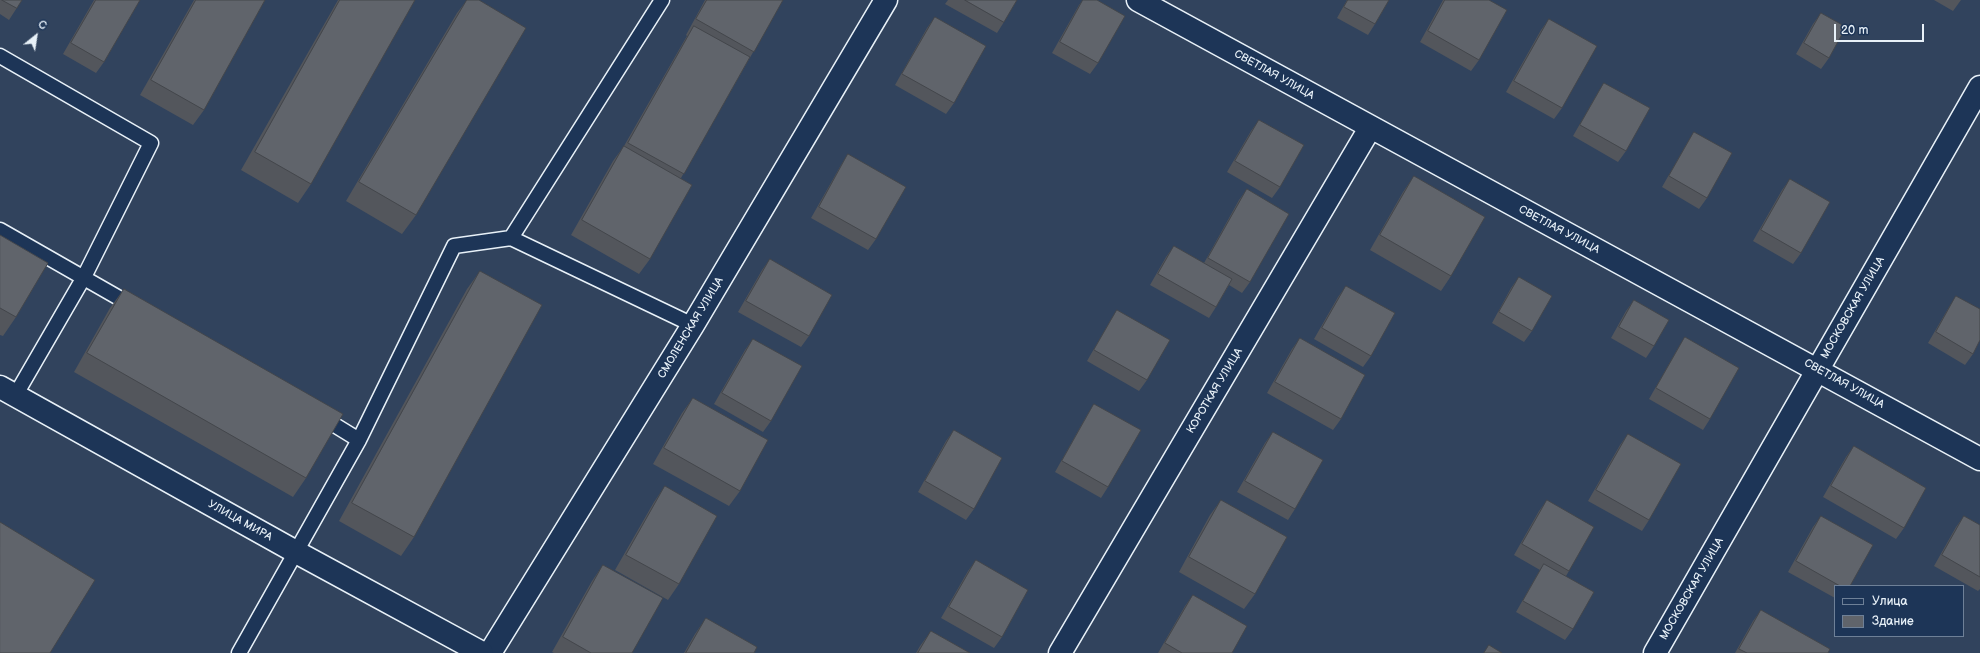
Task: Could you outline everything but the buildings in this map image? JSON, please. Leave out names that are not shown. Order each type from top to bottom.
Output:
[{"type":"street","name":"СМОЛЕНСКАЯ УЛИЦА","points":[[490,653],[693,325],[886,0]]},
{"type":"street","name":"СВЕТЛАЯ УЛИЦА","points":[[1138,0],[1370,128],[1818,369],[1980,459]]},
{"type":"street","name":"МОСКОВСКАЯ УЛИЦА","points":[[1655,653],[1980,87]]},
{"type":"street","name":"КОРОТКАЯ УЛИЦА","points":[[1060,653],[1370,128]]},
{"type":"street","name":"УЛИЦА МИРА","points":[[7,391],[296,552],[482,653]]},
{"type":"lane","points":[[512,238],[662,0]]},
{"type":"lane","points":[[0,56],[151,143],[84,277],[7,391]]},
{"type":"lane","points":[[0,230],[146,314]]},
{"type":"lane","points":[[239,653],[359,440],[454,246],[512,238],[693,325]]},
{"type":"lane","points":[[311,411],[359,440]]}]
